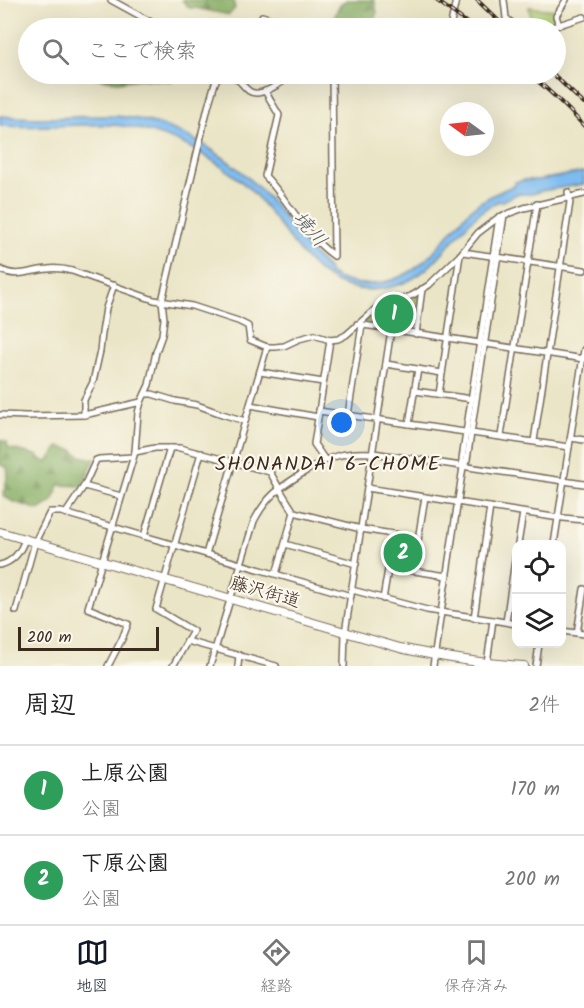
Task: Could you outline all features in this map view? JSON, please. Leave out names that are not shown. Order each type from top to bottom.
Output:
[{"type":"highway","name":"藤沢街道","points":[[0,532],[400,648],[487,663],[524,666]]},
{"type":"street","points":[[111,0],[122,3],[146,18]]},
{"type":"street","points":[[452,18],[456,0]]},
{"type":"street","points":[[504,0],[506,18]]},
{"type":"street","points":[[557,18],[566,0]]},
{"type":"street","points":[[262,16],[268,18]]},
{"type":"street","points":[[566,22],[584,16]]},
{"type":"street","points":[[108,666],[128,624],[88,609],[134,454],[141,402],[162,334],[164,319],[162,301],[215,84]]},
{"type":"street","points":[[243,84],[252,93],[265,92],[278,84]]},
{"type":"street","points":[[265,92],[279,116],[265,176],[322,247],[334,256],[332,84]]},
{"type":"street","points":[[0,269],[13,274],[58,268],[72,271],[148,298],[192,306],[238,321],[248,326],[250,340],[267,347],[284,346],[314,335],[330,340],[346,335],[380,305],[413,296],[429,285],[462,253],[478,233],[501,216],[569,195],[584,194]]},
{"type":"street","points":[[534,441],[569,195]]},
{"type":"street","points":[[501,436],[537,204]]},
{"type":"street","points":[[433,666],[463,467],[462,459],[501,216]]},
{"type":"street","points":[[462,253],[584,270]]},
{"type":"street","points":[[439,394],[462,253]]},
{"type":"street","points":[[84,415],[84,400],[93,382],[106,308],[114,285]]},
{"type":"street","points":[[416,334],[422,290]]},
{"type":"street","points":[[360,325],[583,359]]},
{"type":"street","points":[[348,415],[360,325]]},
{"type":"street","points":[[344,666],[345,633],[391,330]]},
{"type":"street","points":[[325,460],[314,444],[330,340]]},
{"type":"street","points":[[206,554],[267,347]]},
{"type":"street","points":[[555,540],[584,350]]},
{"type":"street","points":[[386,364],[442,373]]},
{"type":"street","points":[[409,424],[418,369]]},
{"type":"street","points":[[260,372],[323,382]]},
{"type":"street","points":[[415,391],[473,399]]},
{"type":"street","points":[[145,394],[198,405],[245,421]]},
{"type":"street","points":[[0,415],[84,415],[141,402]]},
{"type":"street","points":[[250,405],[319,414],[348,415],[569,447]]},
{"type":"street","points":[[571,438],[584,440]]},
{"type":"street","points":[[144,536],[170,447]]},
{"type":"street","points":[[66,513],[84,486],[96,460],[170,447],[270,472],[294,512],[361,529],[418,538]]},
{"type":"street","points":[[173,666],[193,631],[156,609],[201,453]]},
{"type":"street","points":[[210,666],[254,521],[266,501],[279,488],[325,460],[346,454],[372,453],[584,484]]},
{"type":"street","points":[[84,486],[121,496]]},
{"type":"street","points":[[367,488],[523,513],[584,520]]},
{"type":"street","points":[[413,571],[425,497]]},
{"type":"street","points":[[474,618],[490,507]]},
{"type":"street","points":[[16,611],[35,542],[50,512],[61,512],[240,565],[351,593],[441,613],[512,623]]},
{"type":"street","points":[[276,574],[294,512]]},
{"type":"street","points":[[519,540],[523,513]]},
{"type":"street","points":[[383,599],[394,534]]},
{"type":"street","points":[[0,565],[14,558],[25,539]]},
{"type":"street","points":[[285,544],[356,564]]},
{"type":"street","points":[[388,567],[447,576]]},
{"type":"street","points":[[506,622],[512,581]]},
{"type":"street","points":[[566,632],[581,634],[584,589]]},
{"type":"street","points":[[487,663],[494,621]]},
{"type":"street","points":[[187,641],[272,665]]},
{"type":"street","points":[[536,666],[538,648]]},
{"type":"street","points":[[238,666],[239,655]]},
{"type":"green space","points":[[182,0],[233,0],[235,8],[229,15],[189,8]]},
{"type":"green space","points":[[346,0],[374,0],[377,12],[375,18],[334,18],[340,6]]},
{"type":"green space","points":[[529,7],[557,10],[553,18],[531,18]]},
{"type":"green space","points":[[419,295],[414,330],[363,322],[381,309],[407,302]]},
{"type":"green space","points":[[0,440],[7,442],[8,448],[36,455],[47,463],[59,447],[73,450],[80,456],[95,459],[82,486],[59,485],[52,502],[39,510],[3,496],[8,474],[7,467],[0,465]]},
{"type":"green space","points":[[396,538],[414,540],[412,567],[391,564]]},
{"type":"water","points":[[0,116],[125,117],[167,127],[187,136],[225,159],[258,187],[330,274],[361,284],[383,283],[413,270],[436,249],[471,209],[498,192],[515,185],[515,182],[584,172],[584,184],[532,194],[517,194],[499,201],[484,209],[437,259],[411,280],[395,286],[369,290],[348,287],[329,279],[299,251],[258,198],[244,184],[219,165],[184,145],[164,136],[131,127],[2,126]]},
{"type":"railway","points":[[436,0],[460,18]]},
{"type":"railway","points":[[477,0],[496,18]]},
{"type":"railway","points":[[541,84],[584,126]]},
{"type":"railway","points":[[563,84],[584,104]]},
{"type":"place","name":"上原公園","points":[[394,314]]},
{"type":"place","name":"下原公園","points":[[403,553]]},
{"type":"district","name":"SHONANDAI 6-CHOME","points":[[328,465]]},
{"type":"water label","name":"境川","points":[[309,230]]}]
